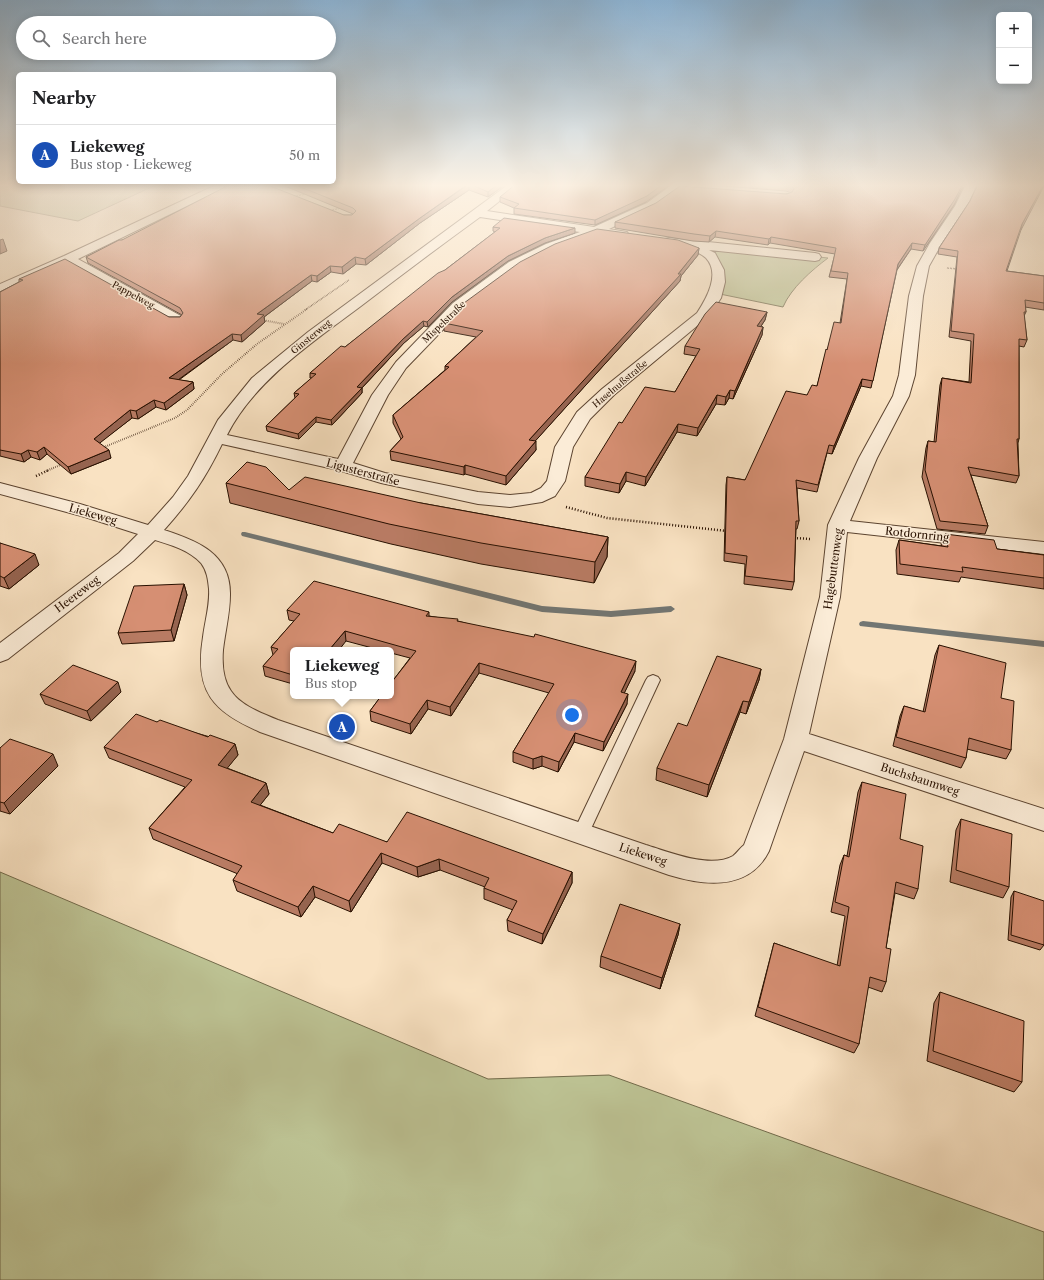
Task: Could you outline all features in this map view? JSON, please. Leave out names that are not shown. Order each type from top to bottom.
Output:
[{"type":"street","points":[[0,289],[100,244]]},
{"type":"street","name":"Ginsterweg","points":[[152,532],[180,501],[197,476],[226,420],[258,381],[312,335],[437,244]]},
{"type":"street","name":"Mispelstraße","points":[[343,466],[380,395],[401,365],[458,306],[514,265],[559,244]]},
{"type":"street","points":[[688,244],[815,257]]},
{"type":"street","name":"Haselnußstraße","points":[[510,501],[535,498],[548,492],[556,481],[564,447],[582,416],[608,392],[702,316],[714,298],[718,282],[718,270],[711,256],[688,244]]},
{"type":"street","name":"Hagebuttenweg","points":[[688,869],[711,872],[728,870],[743,864],[755,850],[796,739],[830,597],[837,533],[868,458],[901,396],[907,375],[911,349],[916,296],[924,266],[936,244]]},
{"type":"street","name":"Pappelweg","points":[[68,259],[176,319]]},
{"type":"street","name":"Ligusterstraße","points":[[217,438],[343,466],[381,478],[478,498],[510,501]]},
{"type":"street","name":"Liekeweg","points":[[5,491],[116,520],[176,540],[194,549],[210,561],[216,570],[220,581],[220,594],[210,656],[212,671],[216,687],[226,701],[241,713],[269,726],[688,869]]},
{"type":"street","name":"Heereweg","points":[[0,654],[126,557],[152,532]]},
{"type":"street","name":"Rotdornring","points":[[837,533],[1044,548]]},
{"type":"street","name":"Buchsbaumweg","points":[[796,739],[1044,820]]},
{"type":"lane","points":[[581,833],[653,680]]},
{"type":"path","points":[[924,266],[959,269]]},
{"type":"path","points":[[96,450],[175,418],[187,410],[222,374],[284,324],[352,277]]},
{"type":"path","points":[[256,319],[284,324]]},
{"type":"path","points":[[5,491],[68,462]]},
{"type":"path","points":[[535,498],[607,518],[728,532]]},
{"type":"path","points":[[790,537],[837,533]]},
{"type":"green space","points":[[711,246],[828,258],[797,286],[783,307],[715,293],[718,282],[705,252]]},
{"type":"green space","points":[[0,872],[488,1079],[609,1075],[1044,1232],[1044,1280],[0,1280]]},
{"type":"building","points":[[112,244],[385,244],[365,259],[355,257],[342,267],[330,266],[317,276],[311,275],[257,314],[264,315],[241,335],[232,334],[169,378],[193,382],[164,403],[154,400],[136,411],[130,410],[94,439],[109,450],[68,467],[44,447],[37,452],[28,450],[21,454],[0,450],[0,292],[23,280],[19,279],[65,259],[169,317],[180,317],[183,313],[180,308],[86,257]]},
{"type":"building","points":[[479,244],[533,244],[508,256],[452,297],[427,322],[423,321],[403,339],[357,387],[362,388],[331,420],[316,417],[298,434],[266,426],[299,394],[294,393],[316,374],[310,373],[341,346],[345,347],[438,273],[445,270]]},
{"type":"building","points":[[555,244],[688,244],[699,248],[678,274],[681,274],[529,440],[536,441],[506,476],[465,465],[464,467],[390,451],[403,437],[393,415],[449,367],[445,366],[483,331],[444,323],[464,303],[520,262]]},
{"type":"building","points":[[811,244],[912,244],[898,264],[873,381],[862,379],[834,446],[829,445],[818,485],[796,480],[799,521],[796,521],[794,582],[745,576],[747,556],[725,553],[727,477],[745,480],[786,391],[807,395],[812,385],[817,386],[834,322],[841,323],[848,273],[831,271],[836,248]]},
{"type":"building","points":[[942,244],[1015,244],[1006,271],[1044,276],[1044,303],[1025,300],[1026,312],[1024,312],[1027,340],[1019,339],[1019,439],[1017,439],[1019,476],[968,467],[988,526],[940,521],[925,470],[928,441],[936,442],[942,378],[971,383],[974,334],[951,331],[958,251],[939,248]]},
{"type":"building","points":[[716,302],[767,312],[757,326],[763,327],[735,391],[730,390],[726,397],[717,395],[698,428],[678,424],[646,477],[626,472],[620,484],[585,477],[619,422],[622,423],[645,387],[675,392],[700,349],[685,346],[705,314]]},
{"type":"building","points":[[247,462],[266,467],[289,490],[305,477],[421,503],[608,537],[595,562],[481,543],[389,524],[226,483]]},
{"type":"building","points":[[945,534],[994,540],[997,549],[1044,555],[1044,578],[962,567],[963,572],[900,564],[899,540],[948,547]]},
{"type":"building","points":[[0,543],[35,554],[4,578],[0,576]]},
{"type":"building","points":[[314,581],[429,612],[426,616],[458,619],[457,621],[534,637],[535,634],[636,661],[621,692],[628,694],[604,742],[575,733],[559,762],[542,756],[533,759],[513,752],[554,684],[479,663],[450,707],[427,700],[410,724],[370,711],[379,699],[394,699],[394,679],[416,651],[345,631],[332,647],[290,647],[290,674],[263,666],[278,649],[271,647],[300,614],[287,610]]},
{"type":"building","points":[[184,584],[171,630],[118,633],[134,586]]},
{"type":"building","points":[[939,645],[1006,663],[1001,698],[1014,701],[1011,750],[969,738],[966,758],[896,737],[904,706],[925,712]]},
{"type":"building","points":[[717,656],[761,669],[749,702],[743,701],[709,785],[657,768],[678,723],[687,726]]},
{"type":"building","points":[[73,665],[118,682],[87,711],[40,694]]},
{"type":"building","points":[[136,714],[157,722],[160,720],[208,737],[210,735],[235,744],[218,765],[266,783],[251,802],[333,833],[339,824],[387,842],[407,812],[572,872],[543,934],[507,920],[517,901],[484,888],[489,878],[439,859],[417,867],[381,853],[349,901],[313,886],[298,907],[233,880],[242,866],[149,828],[192,780],[104,747]]},
{"type":"building","points":[[10,739],[53,754],[4,803],[0,802],[0,748]]},
{"type":"building","points":[[862,782],[906,794],[900,839],[923,846],[918,889],[896,882],[886,948],[891,949],[886,982],[870,977],[859,1044],[758,1007],[774,943],[840,966],[849,907],[835,902],[844,855],[849,857]]},
{"type":"building","points":[[961,819],[1012,834],[1009,887],[956,870]]},
{"type":"building","points":[[1014,891],[1044,901],[1044,945],[1011,935]]},
{"type":"building","points":[[620,904],[680,924],[662,978],[601,956]]},
{"type":"building","points":[[940,992],[1024,1021],[1022,1082],[933,1051]]},
{"type":"waterway","points":[[245,534],[542,609],[611,614],[671,609]]},
{"type":"waterway","points":[[863,624],[1044,644]]},
{"type":"place","name":"Liekeweg","points":[[342,727]]}]
